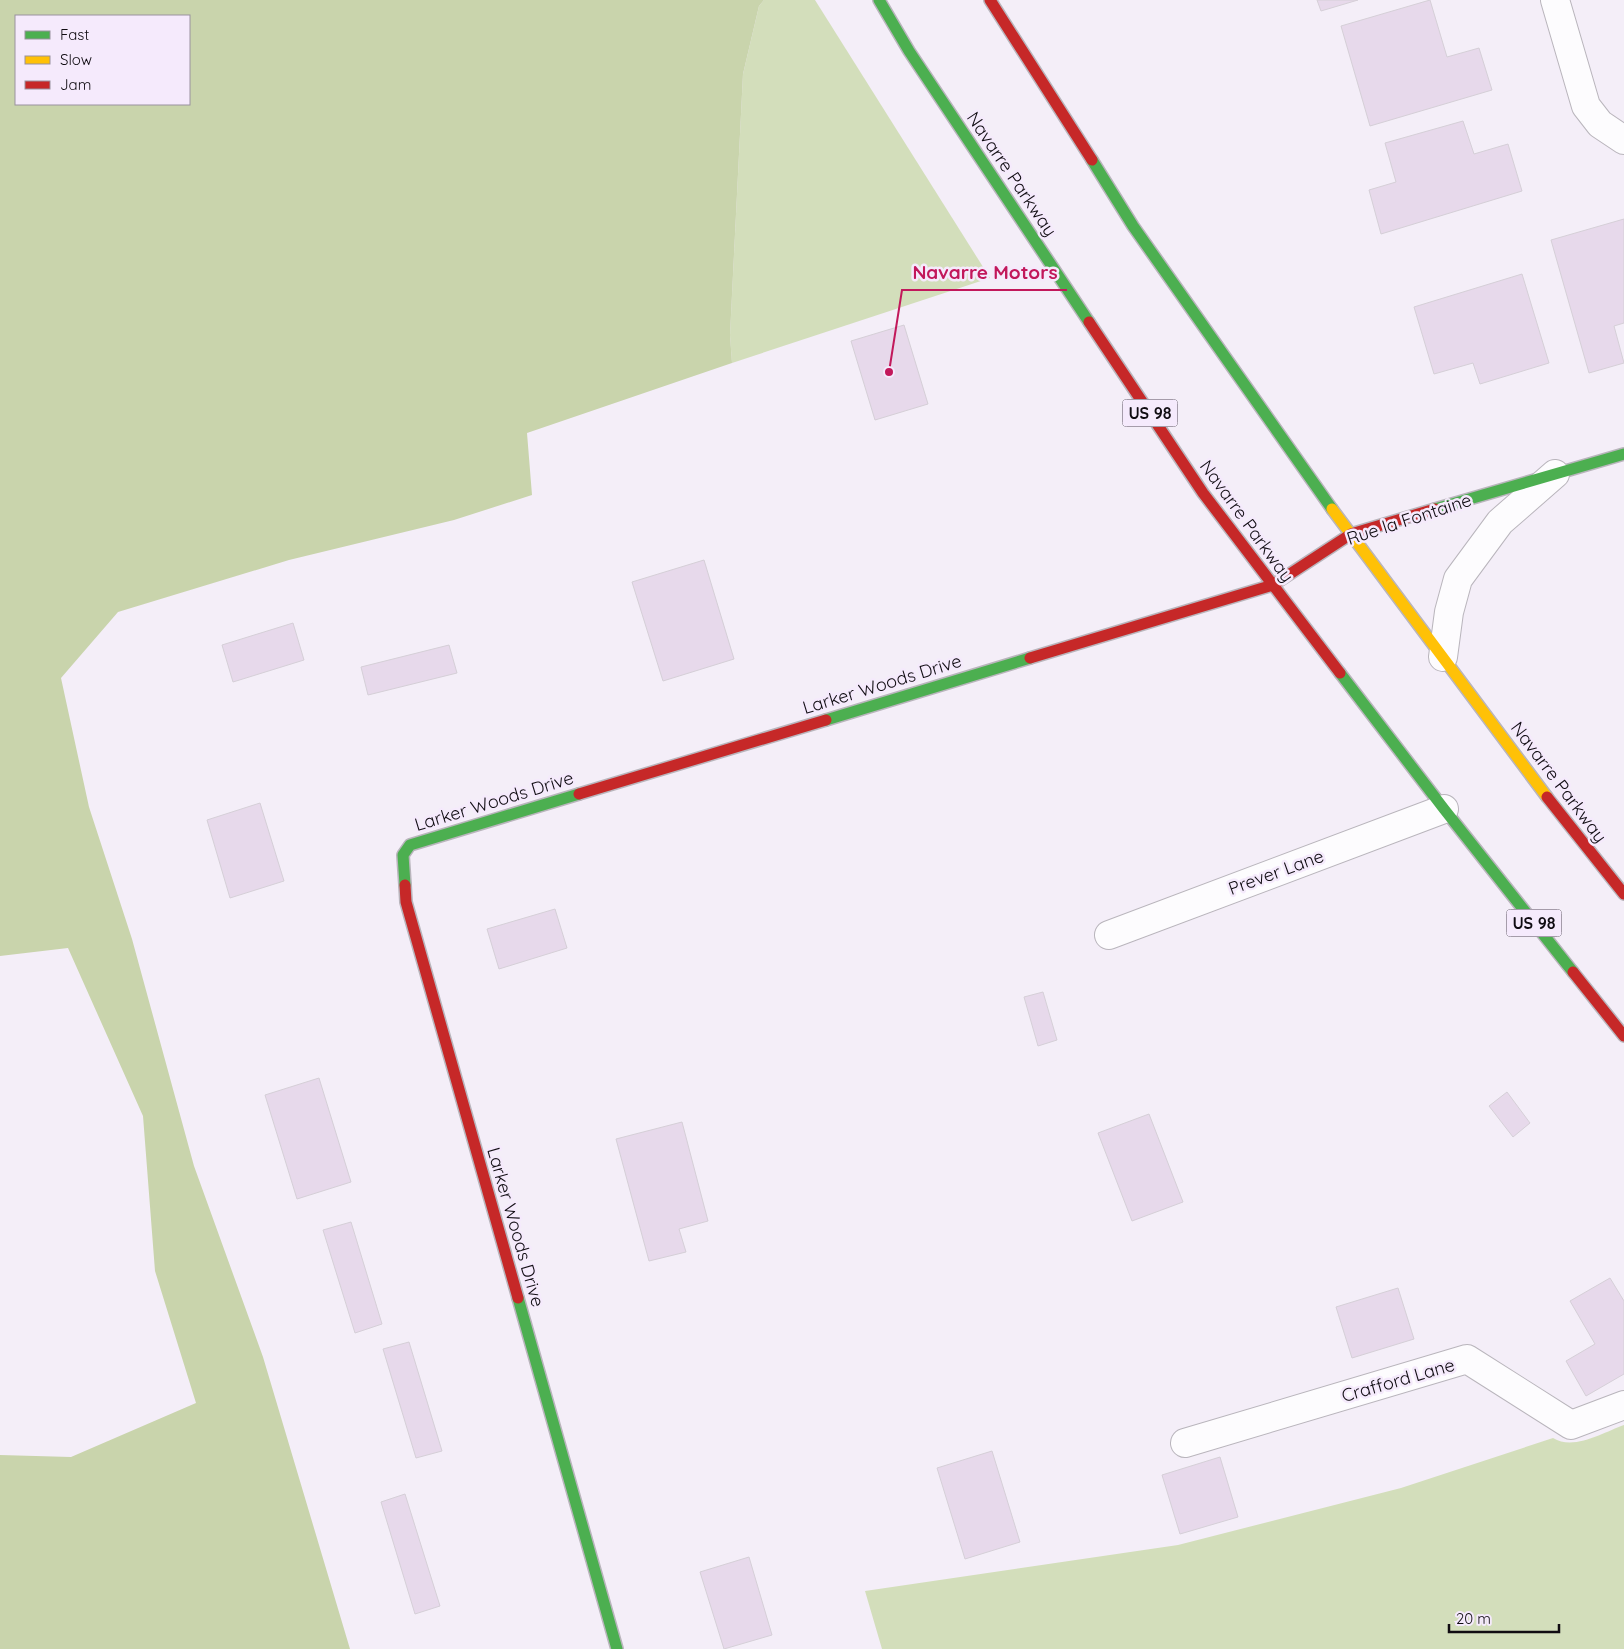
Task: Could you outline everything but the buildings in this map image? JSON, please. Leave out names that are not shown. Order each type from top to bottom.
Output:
[{"type":"main road","name":"Navarre Parkway","points":[[879,0],[915,59],[1198,485],[1444,809],[1624,1036]]},
{"type":"main road","name":"Navarre Parkway","points":[[990,0],[1133,226],[1308,477],[1546,796],[1624,894]]},
{"type":"main road","name":"Rue la Fontaine","points":[[1273,585],[1350,534],[1624,454]]},
{"type":"main road","name":"Larker Woods Drive","points":[[617,1649],[406,902],[403,855],[410,846],[425,840],[1273,585]]},
{"type":"street","points":[[1555,0],[1586,106],[1600,124],[1624,140]]},
{"type":"street","name":"Rue la Fontaine","points":[[1443,657],[1449,612],[1458,580],[1500,522],[1555,474]]},
{"type":"street","name":"Prever Lane","points":[[1108,935],[1444,809]]},
{"type":"street","name":"Crafford Lane","points":[[1185,1443],[1467,1359],[1571,1425],[1624,1405]]},
{"type":"green space","points":[[0,0],[764,0],[759,6],[743,74],[730,335],[732,363],[527,433],[532,495],[454,520],[289,560],[118,612],[61,678],[89,807],[132,939],[194,1166],[263,1357],[350,1649],[0,1649],[0,1455],[71,1457],[196,1403],[155,1271],[143,1116],[68,948],[0,956]]},
{"type":"green space","points":[[764,0],[815,0],[990,278],[732,363],[730,335],[743,74],[759,6]]},
{"type":"green space","points":[[1624,1425],[1624,1649],[882,1649],[865,1591],[1178,1545],[1401,1488],[1553,1438],[1561,1441],[1579,1441],[1598,1436]]},
{"type":"traffic: fast","points":[[879,0],[909,51],[1089,322]]},
{"type":"traffic: fast","points":[[1092,160],[1133,226],[1332,509]]},
{"type":"traffic: fast","points":[[1435,509],[1624,454]]},
{"type":"traffic: fast","points":[[826,720],[1030,658]]},
{"type":"traffic: fast","points":[[1340,673],[1444,809],[1573,972]]},
{"type":"traffic: fast","points":[[405,885],[403,855],[410,845],[579,794]]},
{"type":"traffic: fast","points":[[518,1298],[617,1649]]},
{"type":"traffic: slow","points":[[1332,509],[1547,797]]},
{"type":"traffic: jam","points":[[990,0],[1092,160]]},
{"type":"traffic: jam","points":[[1089,322],[1203,493],[1340,673]]},
{"type":"traffic: jam","points":[[1030,658],[1273,585],[1351,534],[1435,509]]},
{"type":"traffic: jam","points":[[579,794],[826,720]]},
{"type":"traffic: jam","points":[[1547,797],[1624,894]]},
{"type":"traffic: jam","points":[[405,885],[406,902],[518,1298]]},
{"type":"traffic: jam","points":[[1573,972],[1624,1036]]},
{"type":"place","name":"Navarre Motors","points":[[889,372]]}]
